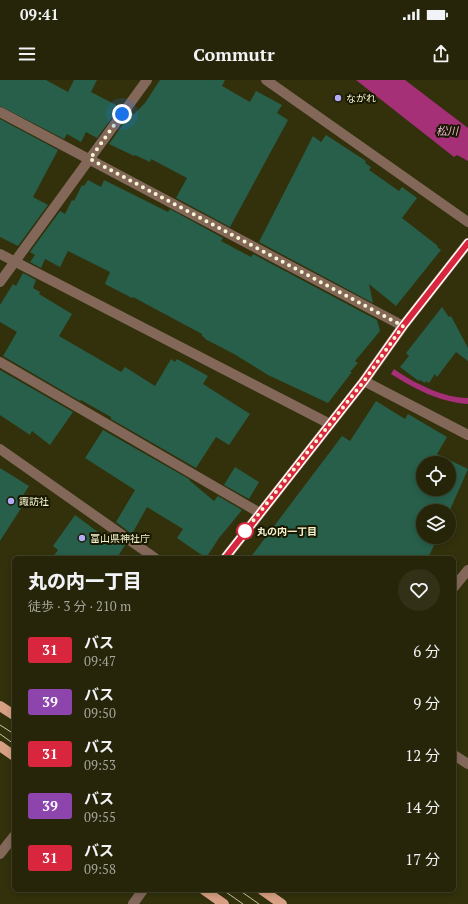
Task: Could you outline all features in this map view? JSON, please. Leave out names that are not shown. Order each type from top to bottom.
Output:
[{"type":"main road","points":[[227,556],[364,381],[403,326],[468,243]]},
{"type":"main road","points":[[0,706],[12,714]]},
{"type":"main road","points":[[0,746],[12,755]]},
{"type":"main road","points":[[207,892],[224,904]]},
{"type":"main road","points":[[265,892],[282,904]]},
{"type":"street","points":[[0,282],[147,80]]},
{"type":"street","points":[[266,80],[468,222]]},
{"type":"street","points":[[0,112],[403,326]]},
{"type":"street","points":[[0,254],[330,424]]},
{"type":"street","points":[[0,362],[260,513]]},
{"type":"street","points":[[364,381],[468,435]]},
{"type":"street","points":[[0,449],[153,556]]},
{"type":"street","points":[[456,585],[468,570]]},
{"type":"street","points":[[456,756],[468,764]]},
{"type":"street","points":[[0,854],[12,839]]},
{"type":"street","points":[[133,904],[142,892]]},
{"type":"water","name":"松川","points":[[356,80],[405,80],[468,128],[468,161],[457,155],[454,157]]},
{"type":"water","points":[[394,369],[410,379],[439,393],[468,398],[468,404],[447,401],[418,390],[391,374]]},
{"type":"building","points":[[0,80],[46,80],[68,92],[74,80],[97,80],[91,92],[120,107],[97,138],[86,132],[81,142],[67,134],[64,139],[0,106]]},
{"type":"building","points":[[160,80],[225,80],[222,86],[250,102],[256,91],[282,105],[277,113],[288,120],[230,227],[176,198],[187,178],[151,159],[150,162],[109,144],[131,113],[134,114],[145,103]]},
{"type":"building","points":[[0,119],[58,150],[33,197],[48,205],[18,246],[0,237]]},
{"type":"building","points":[[326,135],[366,161],[365,163],[371,167],[369,170],[399,191],[402,187],[417,198],[402,218],[441,250],[396,306],[369,284],[373,303],[259,242],[313,136],[321,142]]},
{"type":"building","points":[[88,180],[101,187],[104,180],[168,212],[170,209],[223,238],[221,241],[251,257],[253,254],[377,320],[380,331],[355,361],[358,363],[328,403],[268,375],[234,354],[205,339],[202,334],[133,297],[132,298],[105,284],[110,272],[68,251],[60,267],[45,259],[41,268],[30,262],[35,255],[30,252],[60,211],[65,214],[82,185],[84,186]]},
{"type":"building","points":[[23,273],[36,280],[33,288],[40,292],[39,294],[72,314],[59,336],[121,372],[125,367],[155,386],[171,359],[175,362],[177,359],[208,376],[203,384],[250,414],[229,445],[216,437],[196,468],[111,419],[111,417],[81,400],[80,401],[3,356],[17,332],[0,322],[0,305],[13,284],[16,286]]},
{"type":"building","points":[[442,307],[449,317],[451,316],[468,348],[468,361],[456,352],[437,377],[435,374],[429,383],[426,381],[425,383],[420,380],[419,381],[400,367],[409,356],[406,353]]},
{"type":"building","points":[[0,370],[73,412],[50,445],[32,431],[30,435],[0,415]]},
{"type":"building","points":[[376,401],[405,419],[408,414],[447,437],[437,454],[441,456],[416,456],[416,496],[456,496],[456,463],[468,469],[453,504],[416,504],[416,544],[435,544],[429,556],[252,556],[342,436],[350,441]]},
{"type":"building","points":[[103,430],[189,479],[214,501],[218,496],[242,510],[219,538],[207,556],[203,556],[177,538],[183,529],[147,507],[132,534],[116,522],[135,490],[85,458]]},
{"type":"building","points":[[235,467],[259,482],[249,499],[224,485]]},
{"type":"building","name":"諏訪社","points":[[0,468],[29,486],[20,500],[25,502],[0,541]]},
{"type":"building","name":"富山県神社庁","points":[[75,515],[106,538],[109,534],[125,545],[118,556],[54,556],[58,550],[53,546]]},
{"type":"tram line","points":[[0,725],[12,733]]},
{"type":"tram line","points":[[0,734],[12,743]]},
{"type":"tram line","points":[[226,892],[243,904]]},
{"type":"tram line","points":[[242,892],[259,904]]},
{"type":"bus line","name":"31","points":[[227,556],[364,381],[403,326],[468,243]]},
{"type":"place","name":"ながれ","points":[[338,98]]},
{"type":"place","name":"諏訪社","points":[[11,501]]},
{"type":"place","name":"丸の内一丁目","points":[[245,531]]},
{"type":"place","name":"富山県神社庁","points":[[82,538]]},
{"type":"route","points":[[122,114],[90,159],[403,326],[364,381],[245,531]]}]
